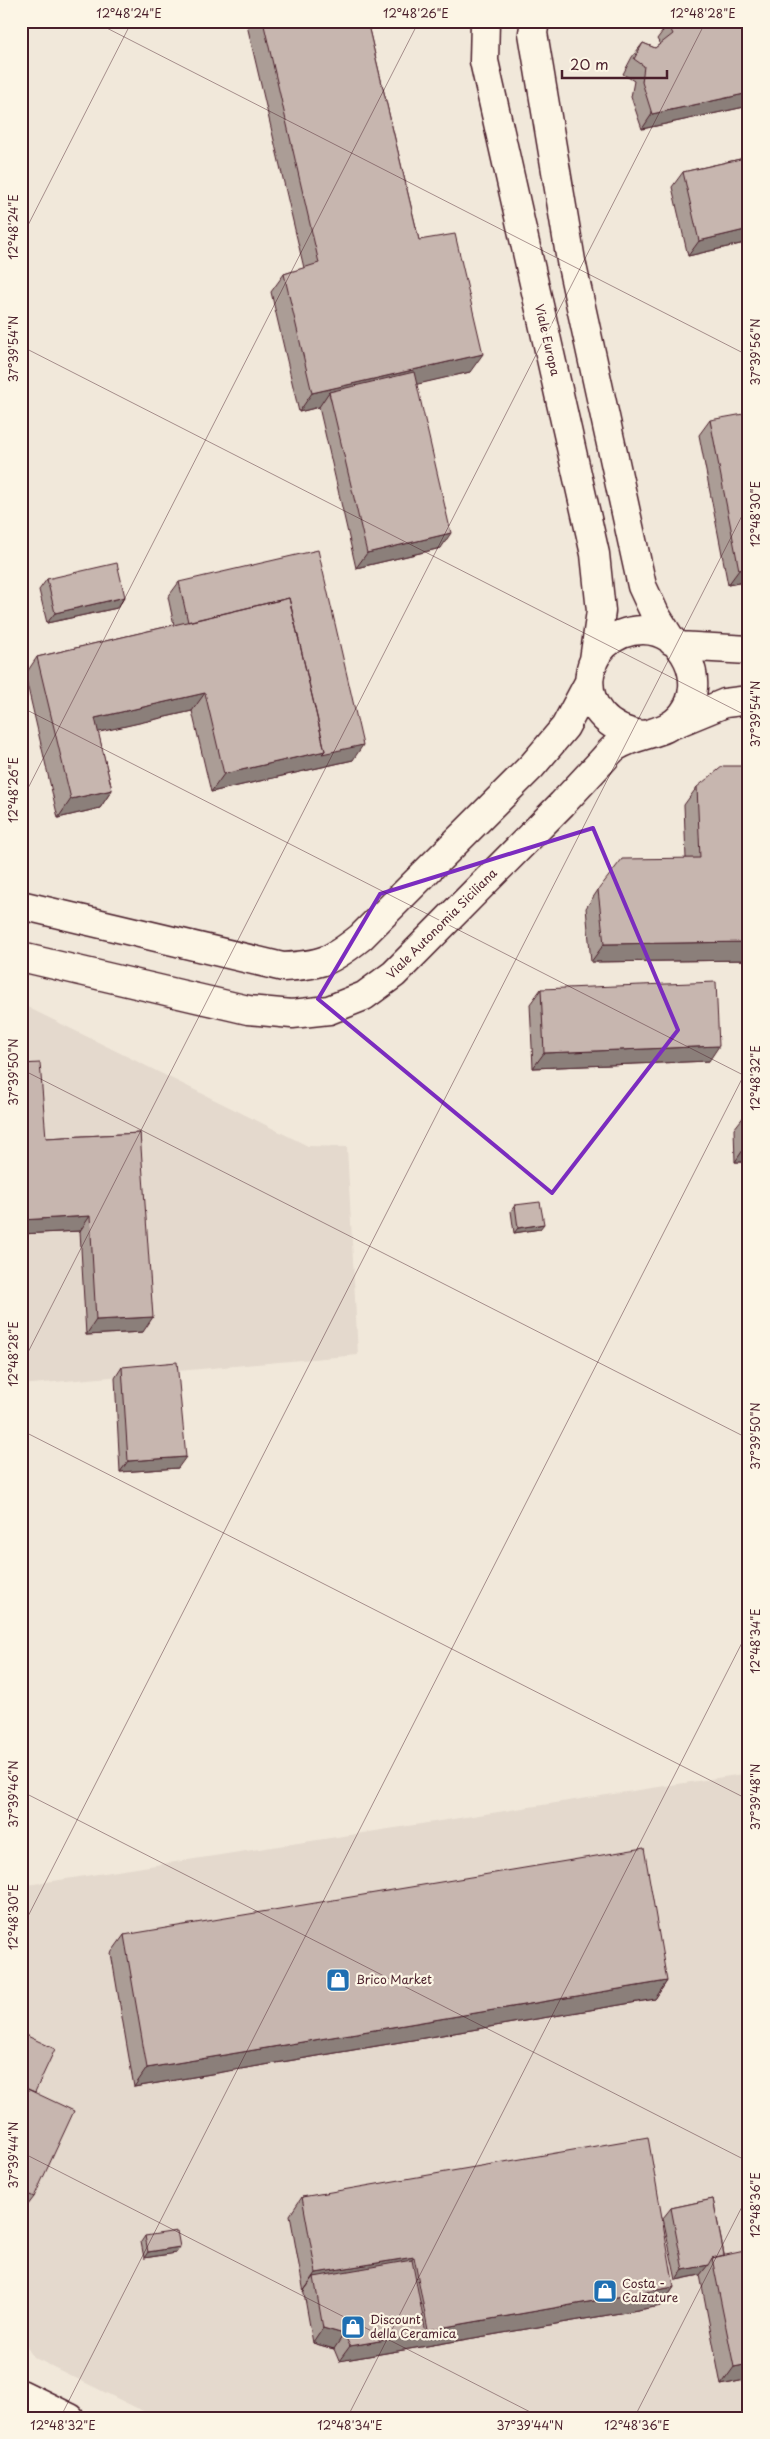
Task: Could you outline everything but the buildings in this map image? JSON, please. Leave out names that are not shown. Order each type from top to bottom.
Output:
[{"type":"street","name":"Viale Europa","points":[[485,21],[484,61],[595,554],[601,611],[591,671]]},
{"type":"street","points":[[536,21],[533,33],[572,261],[640,576],[655,614],[687,658],[692,671],[694,686],[691,700],[684,713],[674,724]]},
{"type":"street","points":[[21,905],[284,967],[313,966],[336,957],[361,937],[532,766],[565,727],[602,648],[614,638],[628,632],[644,630],[659,633],[675,643],[749,650]]},
{"type":"street","points":[[591,671],[591,698],[595,706],[611,725],[626,733],[643,735]]},
{"type":"street","name":"Viale Autonomia Siciliana","points":[[21,957],[248,1010],[292,1014],[329,1010],[364,996],[394,974],[566,800],[616,746],[643,735],[659,732],[725,703],[749,700]]},
{"type":"street","points":[[21,2394],[70,2418]]},
{"type":"highlighted area","points":[[593,828],[678,1030],[552,1193],[318,999],[380,894]]},
{"type":"shaded area","points":[[21,1004],[308,1146],[347,1147],[358,1355],[21,1385]]},
{"type":"shaded area","points":[[749,1773],[749,2418],[157,2418],[33,2357],[21,2337],[21,1886]]},
{"type":"place","name":"Brico Market","points":[[338,1980]]},
{"type":"place","name":"Costa - Calzature","points":[[605,2291]]},
{"type":"place","name":"Discount della Ceramica","points":[[353,2327]]}]
